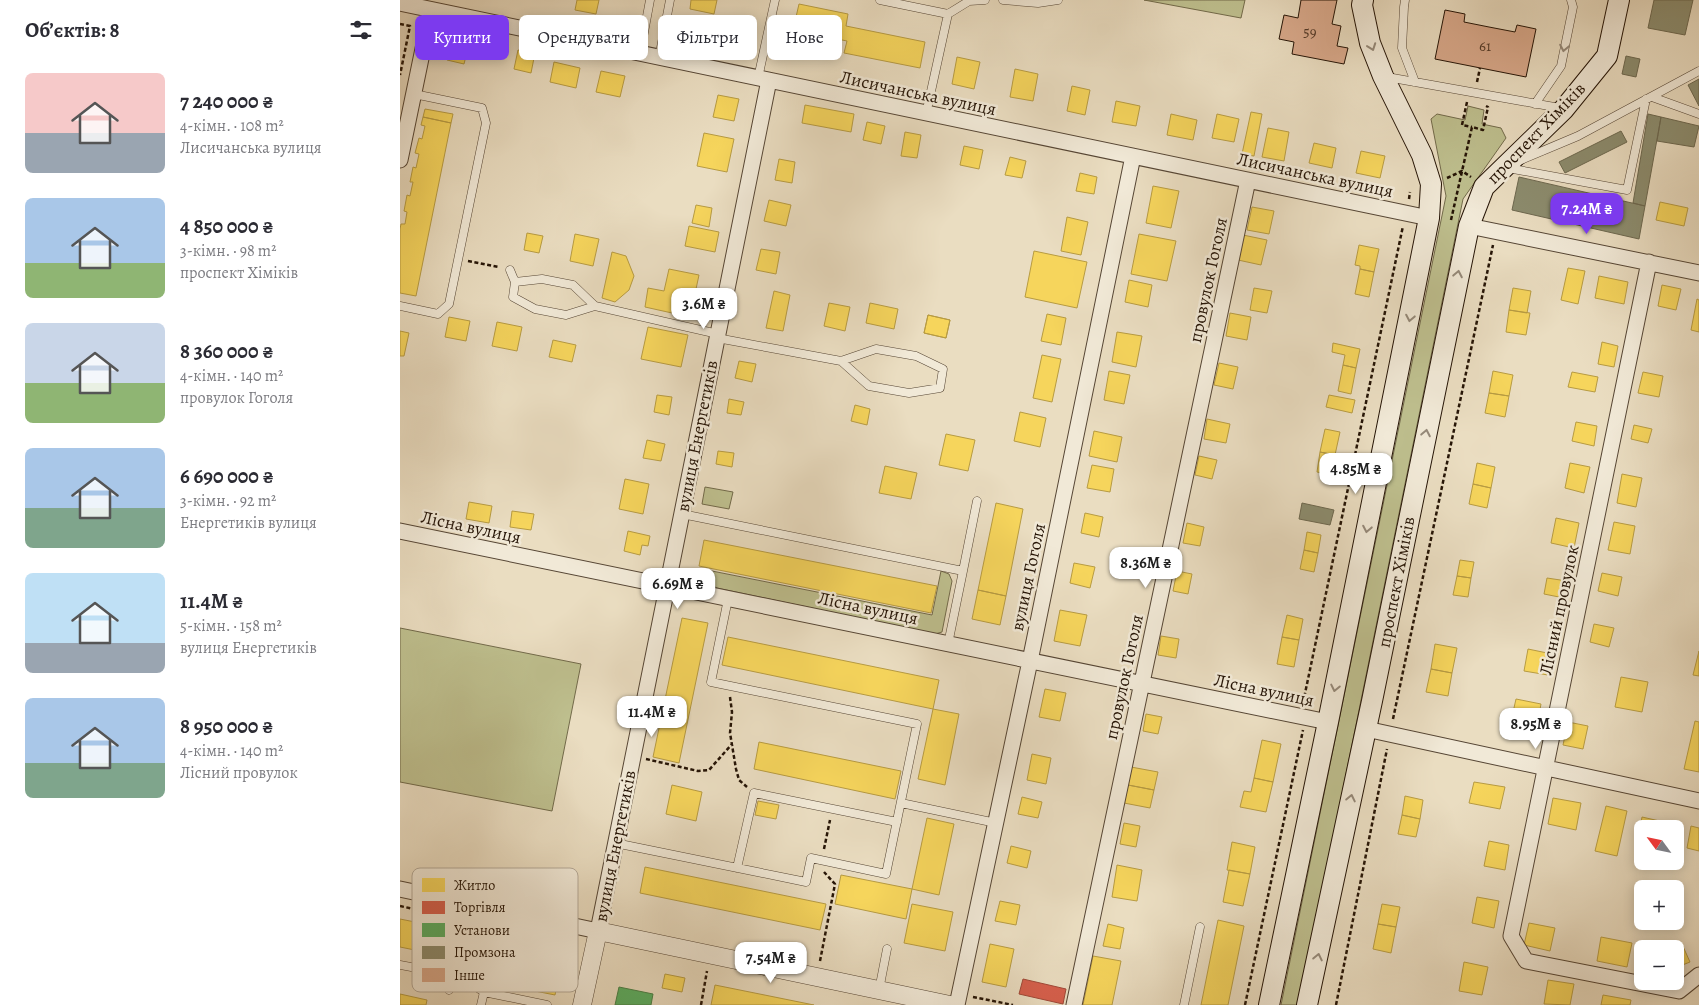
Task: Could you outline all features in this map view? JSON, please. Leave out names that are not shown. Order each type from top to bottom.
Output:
[{"type":"main road","points":[[1269,1005],[1429,218],[1431,184],[1422,155],[1383,76],[1370,43],[1362,5],[1363,0]]},
{"type":"main road","name":"проспект Хіміків","points":[[1308,1005],[1366,729],[1460,224],[1484,187],[1564,109],[1607,56],[1619,0]]},
{"type":"street","name":"Лисичанська вулиця","points":[[400,3],[519,29]]},
{"type":"street","points":[[400,160],[431,10]]},
{"type":"street","name":"Лисичанська вулиця","points":[[669,60],[1429,218]]},
{"type":"street","name":"вулиця Енергетиків","points":[[582,1005],[718,336],[764,79]]},
{"type":"street","name":"вулиця Гоголя","points":[[955,1001],[996,823],[1134,156]]},
{"type":"street","name":"провулок Гоголя","points":[[1074,1005],[1248,180]]},
{"type":"street","points":[[1460,224],[1699,272]]},
{"type":"street","name":"Лісний провулок","points":[[1649,262],[1511,936],[1526,961],[1679,991],[1699,975]]},
{"type":"street","name":"Лісна вулиця","points":[[400,531],[1328,722]]},
{"type":"street","points":[[1366,729],[1699,801]]},
{"type":"street","points":[[578,927],[879,990],[955,1001]]},
{"type":"lane","points":[[647,15],[650,0]]},
{"type":"lane","points":[[667,15],[670,0]]},
{"type":"lane","points":[[764,79],[775,0]]},
{"type":"lane","points":[[880,0],[948,14],[969,1],[985,0]]},
{"type":"lane","points":[[1003,0],[1038,3],[1058,0]]},
{"type":"lane","points":[[1405,0],[1402,48],[1415,82]]},
{"type":"lane","points":[[1535,104],[1561,66],[1572,7],[1571,0]]},
{"type":"lane","points":[[926,114],[948,14]]},
{"type":"lane","points":[[1505,167],[1578,136],[1699,71]]},
{"type":"lane","points":[[1383,76],[1564,109]]},
{"type":"lane","points":[[400,306],[438,314],[449,304],[486,123],[482,108],[414,94]]},
{"type":"lane","points":[[1649,98],[1699,114]]},
{"type":"lane","points":[[1505,167],[1627,190],[1649,98]]},
{"type":"lane","points":[[510,270],[516,282],[513,297],[535,309],[566,315],[595,306]]},
{"type":"lane","points":[[516,282],[542,279],[573,286],[595,306],[718,336],[841,362],[869,386],[909,393],[940,388],[943,369],[916,356],[876,349],[841,362]]},
{"type":"lane","points":[[453,284],[462,286]]},
{"type":"lane","points":[[948,644],[976,501]]},
{"type":"lane","points":[[682,514],[963,571]]},
{"type":"lane","points":[[616,843],[806,882],[811,858],[886,874],[917,724],[711,682],[728,599]]},
{"type":"lane","points":[[737,868],[754,793],[897,822]]},
{"type":"lane","points":[[901,803],[996,823]]},
{"type":"lane","points":[[1184,1005],[1200,928]]},
{"type":"lane","points":[[879,990],[887,949]]},
{"type":"lane","points":[[481,1005],[484,992],[547,1005]]},
{"type":"path","points":[[400,24],[410,26],[400,75]]},
{"type":"path","points":[[1473,103],[1467,102],[1462,125],[1483,130],[1488,107],[1480,105]]},
{"type":"path","points":[[1460,224],[1462,172],[1472,127]]},
{"type":"path","points":[[1406,196],[1414,188],[1431,184],[1462,172]]},
{"type":"path","points":[[1462,172],[1484,187]]},
{"type":"path","points":[[1245,1005],[1410,192]]},
{"type":"path","points":[[1336,1005],[1390,734],[1494,240]]},
{"type":"path","points":[[458,259],[510,270]]},
{"type":"path","points":[[728,685],[732,712],[730,733],[740,780],[754,793]]},
{"type":"path","points":[[633,756],[698,771],[709,770],[732,744]]},
{"type":"path","points":[[822,860],[832,809]]},
{"type":"path","points":[[811,858],[835,884],[819,964]]},
{"type":"path","points":[[701,1005],[708,967]]},
{"type":"path","points":[[955,1001],[1013,1005]]},
{"type":"green space","points":[[1144,0],[1245,0],[1241,18]]},
{"type":"green space","points":[[1468,106],[1484,110],[1482,124],[1501,128],[1506,138],[1463,199],[1299,1005],[1281,1005],[1446,196],[1431,119],[1437,114],[1465,120]]},
{"type":"green space","points":[[705,487],[733,492],[729,509],[702,504]]},
{"type":"green space","points":[[702,569],[932,615],[941,571],[949,574],[952,581],[942,632],[935,634],[717,588],[706,582],[700,572]]},
{"type":"green space","points":[[400,628],[581,664],[552,811],[400,782]]},
{"type":"building: Житло","points":[[577,0],[599,0],[596,14],[575,10]]},
{"type":"building: Житло","points":[[691,0],[717,0],[714,14],[690,9]]},
{"type":"building: Житло","points":[[799,4],[848,14],[846,26],[925,42],[920,68],[844,53],[847,41],[842,40],[842,15],[796,15]]},
{"type":"building: Житло","points":[[518,50],[519,60],[534,60],[531,73],[514,69]]},
{"type":"building: Житло","points":[[957,57],[980,62],[974,89],[952,84]]},
{"type":"building: Житло","points":[[447,60],[465,60],[464,64]]},
{"type":"building: Житло","points":[[554,62],[580,68],[576,88],[550,82]]},
{"type":"building: Житло","points":[[1015,69],[1038,74],[1033,101],[1010,97]]},
{"type":"building: Житло","points":[[601,71],[625,76],[620,97],[596,92]]},
{"type":"building: Житло","points":[[1072,86],[1090,90],[1085,115],[1067,111]]},
{"type":"building: Житло","points":[[718,95],[739,99],[734,121],[713,117]]},
{"type":"building: Житло","points":[[1116,101],[1140,106],[1136,126],[1112,122]]},
{"type":"building: Житло","points":[[805,105],[854,114],[851,132],[802,123]]},
{"type":"building: Житло","points":[[425,109],[453,114],[451,123],[423,117]]},
{"type":"building: Житло","points":[[1251,112],[1262,114],[1254,156],[1242,154]]},
{"type":"building: Житло","points":[[1171,114],[1197,120],[1193,140],[1167,135]]},
{"type":"building: Житло","points":[[1217,114],[1239,119],[1234,142],[1212,138]]},
{"type":"building: Житло","points":[[423,117],[451,123],[416,296],[400,293],[400,229],[401,224],[405,224],[407,212],[404,211],[407,195],[410,196],[413,182],[410,182],[413,167],[416,168],[419,154],[415,153],[419,138],[422,139],[425,126],[421,125]]},
{"type":"building: Житло","points":[[867,122],[885,126],[881,144],[863,140]]},
{"type":"building: Житло","points":[[1268,128],[1289,132],[1284,161],[1262,157]]},
{"type":"building: Житло","points":[[905,132],[921,135],[917,158],[901,156]]},
{"type":"building: Житло","points":[[704,133],[734,139],[727,172],[697,166]]},
{"type":"building: Житло","points":[[1314,143],[1336,148],[1332,168],[1309,163]]},
{"type":"building: Житло","points":[[964,146],[983,150],[979,169],[960,165]]},
{"type":"building: Житло","points":[[1361,151],[1385,156],[1380,178],[1356,173]]},
{"type":"building: Житло","points":[[1010,157],[1026,161],[1022,178],[1005,175]]},
{"type":"building: Житло","points":[[779,159],[795,162],[792,183],[775,180]]},
{"type":"building: Житло","points":[[1080,173],[1097,177],[1094,194],[1076,191]]},
{"type":"building: Житло","points":[[1153,186],[1179,191],[1171,228],[1146,223]]},
{"type":"building: Житло","points":[[769,200],[791,205],[786,226],[764,221]]},
{"type":"building: Житло","points":[[1660,202],[1688,208],[1684,226],[1656,220]]},
{"type":"building: Житло","points":[[696,205],[712,208],[709,227],[692,223]]},
{"type":"building: Житло","points":[[1252,207],[1274,211],[1269,234],[1247,230]]},
{"type":"building: Житло","points":[[1067,217],[1088,222],[1081,255],[1061,251]]},
{"type":"building: Житло","points":[[689,226],[719,232],[715,252],[685,246]]},
{"type":"building: Житло","points":[[527,233],[543,236],[539,253],[524,250]]},
{"type":"building: Житло","points":[[575,234],[599,239],[593,266],[570,261]]},
{"type":"building: Житло","points":[[1139,234],[1176,241],[1167,281],[1131,274]]},
{"type":"building: Житло","points":[[1243,235],[1267,240],[1261,265],[1238,260]]},
{"type":"building: Житло","points":[[1359,245],[1379,249],[1374,272],[1360,269],[1360,266],[1355,265]]},
{"type":"building: Житло","points":[[761,249],[780,252],[776,274],[756,270]]},
{"type":"building: Житло","points":[[1034,251],[1087,262],[1077,308],[1025,297]]},
{"type":"building: Житло","points":[[612,252],[626,256],[634,276],[629,290],[615,302],[602,298]]},
{"type":"building: Житло","points":[[1568,268],[1585,271],[1578,304],[1561,300]]},
{"type":"building: Житло","points":[[669,269],[699,275],[690,317],[645,307],[648,288],[664,291]]},
{"type":"building: Житло","points":[[1360,269],[1374,272],[1369,297],[1355,294]]},
{"type":"building: Житло","points":[[1599,276],[1628,282],[1624,304],[1595,298]]},
{"type":"building: Житло","points":[[1129,280],[1152,285],[1148,307],[1125,302]]},
{"type":"building: Житло","points":[[1662,285],[1681,289],[1676,310],[1658,306]]},
{"type":"building: Житло","points":[[1254,288],[1272,291],[1267,313],[1250,310]]},
{"type":"building: Житло","points":[[1513,288],[1531,291],[1527,313],[1509,310]]},
{"type":"building: Житло","points":[[774,291],[790,295],[783,331],[766,328]]},
{"type":"building: Житло","points":[[1697,299],[1699,300],[1699,332],[1691,330]]},
{"type":"building: Житло","points":[[829,303],[850,307],[845,331],[824,326]]},
{"type":"building: Житло","points":[[870,303],[898,309],[894,329],[866,323]]},
{"type":"building: Житло","points":[[1509,310],[1530,313],[1526,335],[1506,332]]},
{"type":"building: Житло","points":[[1230,313],[1251,317],[1247,340],[1226,336]]},
{"type":"building: Житло","points":[[1047,314],[1066,318],[1061,345],[1041,341]]},
{"type":"building: Житло","points":[[928,315],[950,320],[946,338],[924,333]]},
{"type":"building: Житло","points":[[928,315],[950,320],[946,338],[924,333]]},
{"type":"building: Житло","points":[[449,317],[470,321],[466,341],[445,337]]},
{"type":"building: Житло","points":[[497,322],[522,327],[517,351],[492,346]]},
{"type":"building: Житло","points":[[648,327],[688,335],[681,367],[641,359]]},
{"type":"building: Житло","points":[[400,331],[409,333],[404,356],[400,356]]},
{"type":"building: Житло","points":[[1117,332],[1142,336],[1136,367],[1112,362]]},
{"type":"building: Житло","points":[[553,340],[576,345],[572,362],[549,357]]},
{"type":"building: Житло","points":[[1602,342],[1618,346],[1614,367],[1598,364]]},
{"type":"building: Житло","points":[[1333,343],[1360,349],[1356,368],[1343,365],[1345,355],[1332,352]]},
{"type":"building: Житло","points":[[1042,355],[1061,359],[1052,402],[1033,398]]},
{"type":"building: Житло","points":[[739,361],[756,364],[752,382],[735,378]]},
{"type":"building: Житло","points":[[1219,363],[1238,367],[1233,389],[1214,385]]},
{"type":"building: Житло","points":[[1343,365],[1356,368],[1351,394],[1338,391]]},
{"type":"building: Житло","points":[[1109,371],[1130,375],[1124,404],[1104,400]]},
{"type":"building: Житло","points":[[1493,371],[1513,375],[1509,396],[1489,393]]},
{"type":"building: Житло","points":[[1572,372],[1598,377],[1595,392],[1568,387]]},
{"type":"building: Житло","points":[[1643,372],[1663,376],[1659,397],[1638,393]]},
{"type":"building: Житло","points":[[1489,393],[1509,396],[1505,417],[1485,413]]},
{"type":"building: Житло","points":[[657,395],[672,397],[669,415],[654,412]]},
{"type":"building: Житло","points":[[1329,395],[1355,400],[1352,413],[1326,407]]},
{"type":"building: Житло","points":[[729,399],[744,402],[741,415],[727,413]]},
{"type":"building: Житло","points":[[855,405],[870,409],[867,425],[851,421]]},
{"type":"building: Житло","points":[[1020,412],[1046,418],[1040,447],[1014,441]]},
{"type":"building: Житло","points":[[1207,419],[1230,424],[1226,443],[1204,439]]},
{"type":"building: Житло","points":[[1576,422],[1597,426],[1594,446],[1572,441]]},
{"type":"building: Житло","points":[[1634,425],[1652,429],[1648,443],[1631,439]]},
{"type":"building: Житло","points":[[1325,429],[1340,432],[1335,455],[1320,452]]},
{"type":"building: Житло","points":[[1094,431],[1122,437],[1117,462],[1089,456]]},
{"type":"building: Житло","points":[[946,434],[975,440],[968,471],[939,465]]},
{"type":"building: Житло","points":[[647,440],[665,444],[661,461],[643,458]]},
{"type":"building: Житло","points":[[718,451],[734,453],[732,467],[716,464]]},
{"type":"building: Житло","points":[[1320,452],[1335,455],[1332,475],[1317,472]]},
{"type":"building: Житло","points":[[1199,456],[1217,460],[1212,479],[1195,475]]},
{"type":"building: Житло","points":[[1477,463],[1495,467],[1491,488],[1473,484]]},
{"type":"building: Житло","points":[[1570,463],[1590,467],[1584,493],[1565,488]]},
{"type":"building: Житло","points":[[1092,465],[1114,469],[1110,492],[1087,488]]},
{"type":"building: Житло","points":[[885,466],[917,473],[911,499],[879,493]]},
{"type":"building: Житло","points":[[1622,474],[1642,478],[1636,507],[1617,503]]},
{"type":"building: Житло","points":[[625,479],[649,484],[643,514],[619,509]]},
{"type":"building: Житло","points":[[1473,484],[1491,488],[1487,508],[1469,504]]},
{"type":"building: Житло","points":[[469,502],[492,506],[489,523],[466,519]]},
{"type":"building: Житло","points":[[996,503],[1023,509],[1006,596],[978,590]]},
{"type":"building: Житло","points":[[512,511],[534,514],[531,530],[510,527]]},
{"type":"building: Житло","points":[[1085,513],[1103,517],[1099,537],[1081,533]]},
{"type":"building: Житло","points":[[1556,518],[1579,523],[1574,548],[1551,543]]},
{"type":"building: Житло","points":[[1614,522],[1635,526],[1630,554],[1608,550]]},
{"type":"building: Житло","points":[[1187,523],[1204,527],[1200,546],[1183,543]]},
{"type":"building: Житло","points":[[628,531],[650,536],[648,546],[642,545],[640,555],[624,551]]},
{"type":"building: Житло","points":[[1307,532],[1321,535],[1318,553],[1304,550]]},
{"type":"building: Житло","points":[[704,540],[937,586],[931,613],[699,566]]},
{"type":"building: Житло","points":[[1304,550],[1318,553],[1314,572],[1300,569]]},
{"type":"building: Житло","points":[[1460,560],[1474,562],[1471,578],[1457,576]]},
{"type":"building: Житло","points":[[1074,563],[1095,567],[1090,588],[1070,583]]},
{"type":"building: Житло","points":[[1177,571],[1192,574],[1188,594],[1173,591]]},
{"type":"building: Житло","points":[[1602,573],[1622,577],[1618,596],[1598,591]]},
{"type":"building: Житло","points":[[1457,576],[1471,578],[1468,597],[1453,595]]},
{"type":"building: Житло","points":[[1547,578],[1567,581],[1564,598],[1544,594]]},
{"type":"building: Житло","points":[[978,590],[1006,596],[1000,625],[972,619]]},
{"type":"building: Житло","points":[[1060,610],[1087,615],[1080,646],[1054,641]]},
{"type":"building: Житло","points":[[1287,615],[1303,619],[1299,640],[1282,637]]},
{"type":"building: Житло","points":[[682,618],[708,623],[679,763],[653,757]]},
{"type":"building: Житло","points":[[1594,624],[1614,628],[1609,647],[1590,642]]},
{"type":"building: Житло","points":[[1161,636],[1179,639],[1176,658],[1158,655]]},
{"type":"building: Житло","points":[[728,637],[939,680],[933,709],[722,665]]},
{"type":"building: Житло","points":[[1282,637],[1299,640],[1294,667],[1277,664]]},
{"type":"building: Житло","points":[[1435,644],[1457,648],[1452,673],[1431,669]]},
{"type":"building: Житло","points":[[1528,649],[1552,654],[1548,675],[1524,671]]},
{"type":"building: Житло","points":[[1699,651],[1699,676],[1693,675]]},
{"type":"building: Житло","points":[[1431,669],[1452,673],[1448,696],[1426,692]]},
{"type":"building: Житло","points":[[1621,677],[1648,682],[1642,712],[1615,707]]},
{"type":"building: Житло","points":[[1045,689],[1066,693],[1060,721],[1039,717]]},
{"type":"building: Житло","points":[[1516,699],[1541,704],[1535,736],[1509,730]]},
{"type":"building: Житло","points":[[933,709],[959,714],[945,785],[918,779]]},
{"type":"building: Житло","points":[[1146,714],[1162,717],[1158,734],[1143,731]]},
{"type":"building: Житло","points":[[1695,721],[1699,722],[1699,772],[1684,769]]},
{"type":"building: Житло","points":[[1568,722],[1588,726],[1583,749],[1563,745]]},
{"type":"building: Житло","points":[[1262,740],[1281,744],[1273,782],[1254,778]]},
{"type":"building: Житло","points":[[759,742],[901,771],[895,799],[754,769]]},
{"type":"building: Житло","points":[[1032,754],[1051,758],[1046,784],[1027,780]]},
{"type":"building: Житло","points":[[1131,767],[1158,772],[1154,790],[1128,785]]},
{"type":"building: Житло","points":[[1254,778],[1273,782],[1266,812],[1240,807],[1244,791],[1251,792]]},
{"type":"building: Житло","points":[[1474,782],[1505,787],[1500,809],[1469,803]]},
{"type":"building: Житло","points":[[672,785],[702,792],[696,821],[666,814]]},
{"type":"building: Житло","points":[[1128,785],[1154,790],[1150,808],[1124,803]]},
{"type":"building: Житло","points":[[1405,796],[1423,800],[1420,819],[1402,815]]},
{"type":"building: Житло","points":[[1022,797],[1042,802],[1038,818],[1018,814]]},
{"type":"building: Житло","points":[[1553,798],[1581,803],[1576,830],[1548,824]]},
{"type":"building: Житло","points":[[758,801],[779,805],[776,819],[755,815]]},
{"type":"building: Житло","points":[[1606,806],[1627,811],[1617,856],[1595,851]]},
{"type":"building: Житло","points":[[1402,815],[1420,819],[1416,837],[1398,834]]},
{"type":"building: Житло","points":[[1642,817],[1655,820],[1641,820]]},
{"type":"building: Житло","points":[[927,818],[954,824],[939,895],[912,889]]},
{"type":"building: Житло","points":[[1124,823],[1140,826],[1136,847],[1120,844]]},
{"type":"building: Житло","points":[[1691,826],[1699,828],[1699,851],[1687,848]]},
{"type":"building: Житло","points":[[1489,841],[1509,845],[1505,870],[1484,866]]},
{"type":"building: Житло","points":[[1232,842],[1255,847],[1250,874],[1227,870]]},
{"type":"building: Житло","points":[[1011,846],[1031,851],[1027,868],[1007,863]]},
{"type":"building: Житло","points":[[1117,865],[1142,870],[1137,901],[1112,897]]},
{"type":"building: Житло","points":[[645,867],[826,904],[820,930],[640,893]]},
{"type":"building: Житло","points":[[1229,870],[1250,874],[1243,906],[1223,902]]},
{"type":"building: Житло","points":[[841,875],[912,889],[906,919],[835,904]]},
{"type":"building: Житло","points":[[1477,897],[1499,901],[1494,928],[1472,923]]},
{"type":"building: Житло","points":[[1000,901],[1020,905],[1016,925],[995,921]]},
{"type":"building: Житло","points":[[912,904],[953,912],[945,951],[904,943]]},
{"type":"building: Житло","points":[[1382,904],[1400,907],[1396,927],[1378,924]]},
{"type":"building: Житло","points":[[400,919],[412,921],[412,949],[400,947]]},
{"type":"building: Житло","points":[[1218,920],[1244,926],[1228,1005],[1201,1005]]},
{"type":"building: Житло","points":[[1529,923],[1555,928],[1550,951],[1524,945]]},
{"type":"building: Житло","points":[[1108,924],[1124,928],[1120,949],[1103,946]]},
{"type":"building: Житло","points":[[1378,924],[1396,927],[1391,953],[1373,949]]},
{"type":"building: Житло","points":[[1601,937],[1632,943],[1627,967],[1597,961]]},
{"type":"building: Житло","points":[[990,944],[1014,949],[1006,987],[982,982]]},
{"type":"building: Житло","points":[[1684,949],[1690,962],[1684,964]]},
{"type":"building: Житло","points":[[1093,956],[1121,961],[1112,1005],[1083,1005]]},
{"type":"building: Житло","points":[[1464,962],[1488,967],[1482,995],[1459,991]]},
{"type":"building: Житло","points":[[665,974],[685,978],[682,992],[662,988]]},
{"type":"building: Житло","points":[[1548,980],[1574,984],[1570,1005],[1544,1004]]},
{"type":"building: Житло","points":[[715,985],[814,1005],[711,1005]]},
{"type":"building: Житло","points":[[540,992],[556,992],[555,995]]},
{"type":"building: Житло","points":[[400,994],[427,1000],[426,1005],[400,1005]]},
{"type":"building: Житло","points":[[1603,995],[1631,1000],[1630,1005],[1601,1005]]},
{"type":"building: Торгівля","points":[[1023,979],[1066,989],[1063,1004],[1019,994]]},
{"type":"building: Установи","points":[[619,987],[653,994],[651,1005],[615,1005]]},
{"type":"building: Промзона","points":[[1654,0],[1693,0],[1685,35],[1648,28]]},
{"type":"building: Промзона","points":[[1626,56],[1640,59],[1636,77],[1622,74]]},
{"type":"building: Промзона","points":[[1699,79],[1699,106],[1688,85]]},
{"type":"building: Промзона","points":[[1648,114],[1661,117],[1645,206],[1633,203]]},
{"type":"building: Промзона","points":[[1661,117],[1699,126],[1694,147],[1657,141]]},
{"type":"building: Промзона","points":[[1621,131],[1627,142],[1565,173],[1559,162]]},
{"type":"building: Промзона","points":[[1519,177],[1645,206],[1639,239],[1512,210]]},
{"type":"building: Промзона","points":[[1302,503],[1334,510],[1330,525],[1299,519]]},
{"type":"building: Інше","points":[[1301,0],[1337,0],[1332,24],[1341,26],[1337,46],[1348,48],[1344,64],[1292,54],[1294,42],[1279,39],[1284,15],[1298,18]]},
{"type":"building: Інше","points":[[1445,10],[1465,14],[1464,22],[1515,32],[1517,25],[1536,29],[1526,77],[1435,59]]}]
